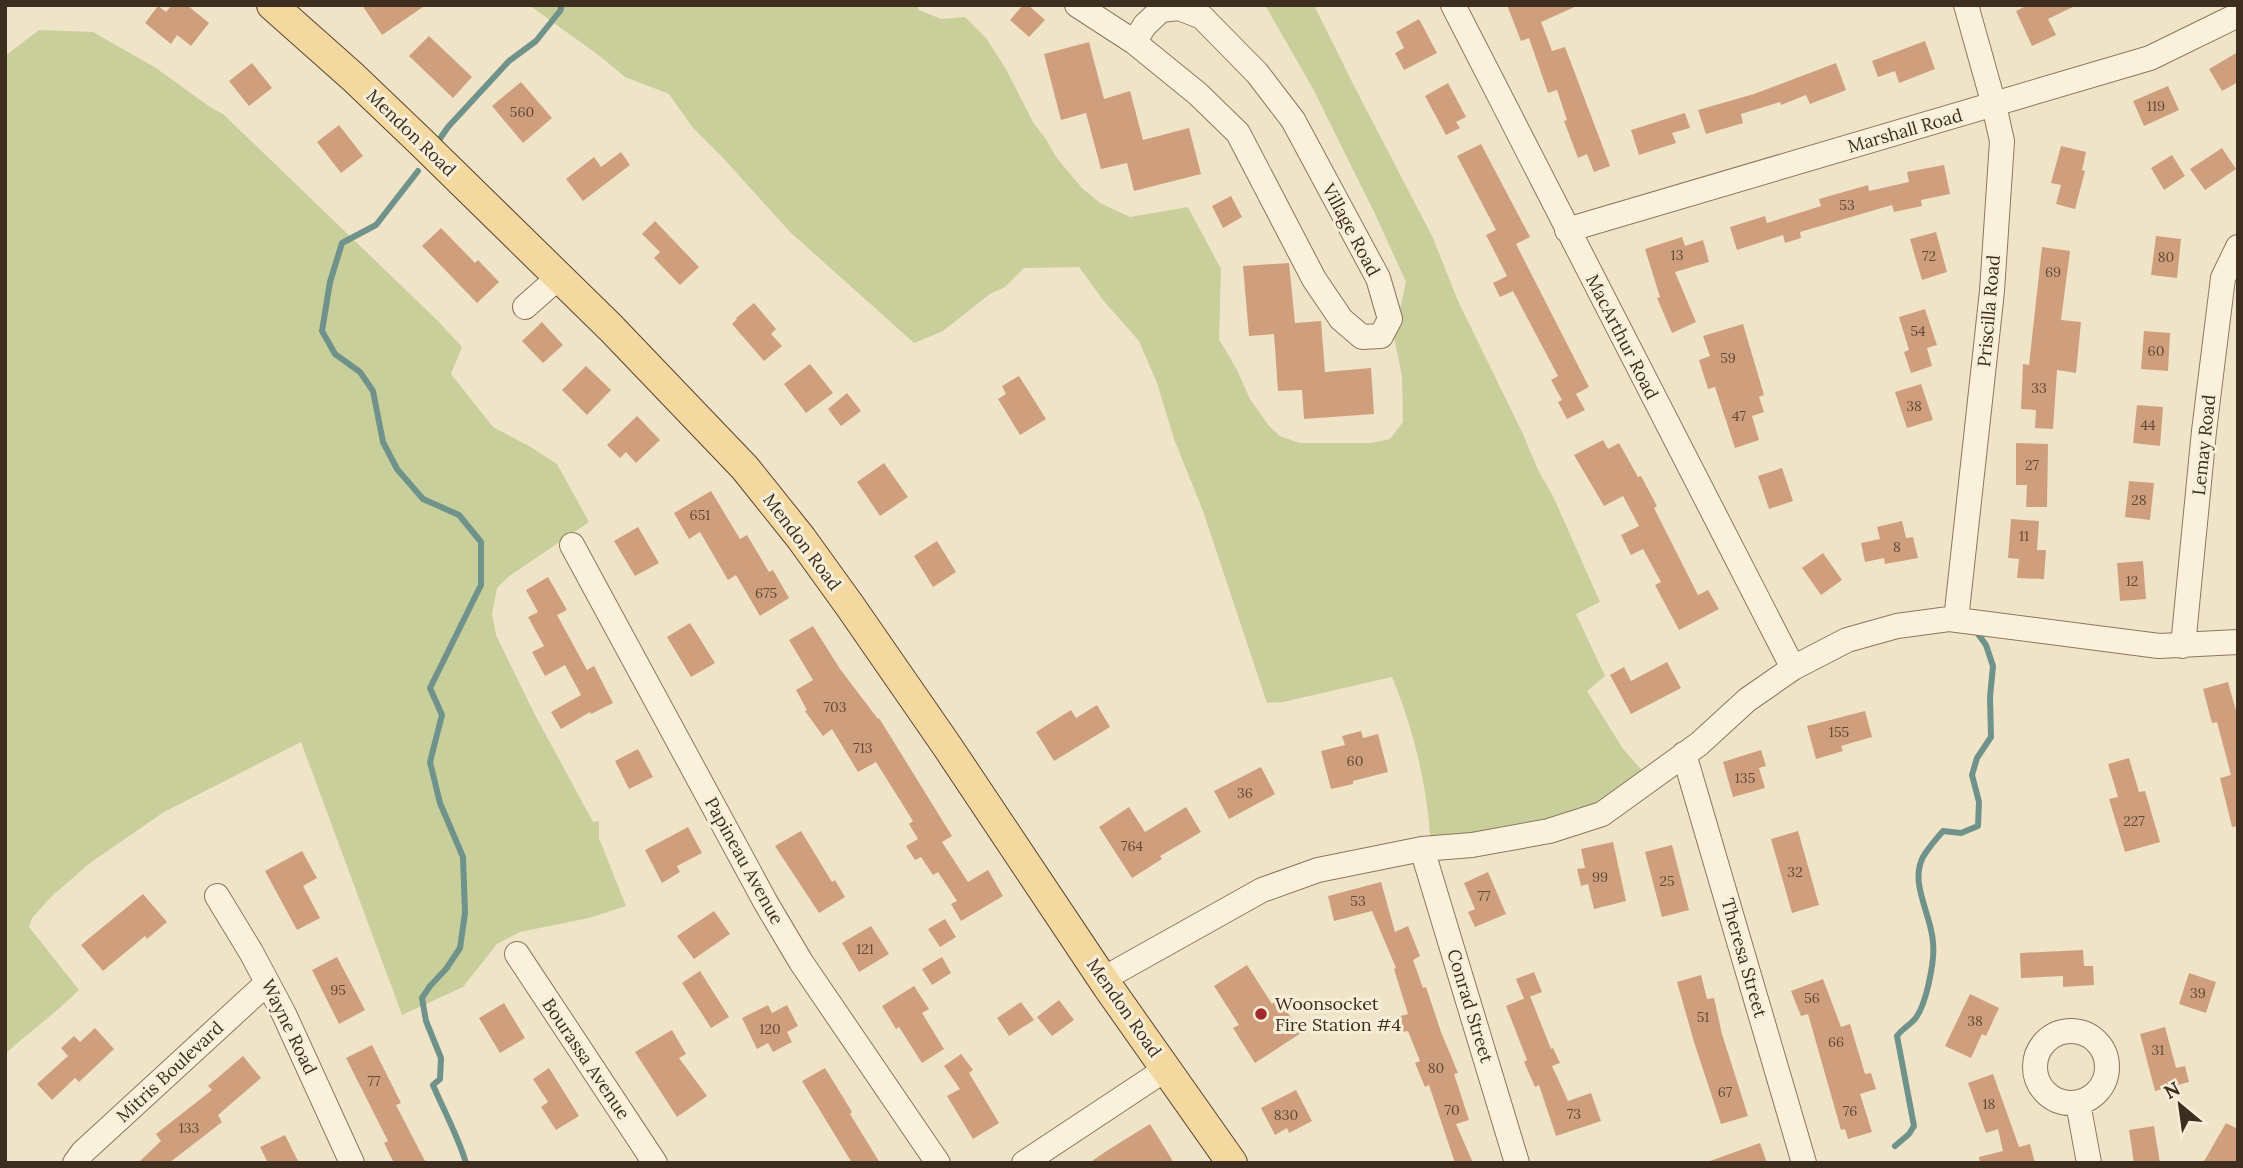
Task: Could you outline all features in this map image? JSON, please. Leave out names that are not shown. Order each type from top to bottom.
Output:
[{"type":"main road","name":"Mendon Road","points":[[272,5],[354,77],[559,277],[745,468],[801,538],[947,746],[1103,979],[1232,1163]]},
{"type":"street","name":"Village Road","points":[[1077,5],[1134,42],[1198,94],[1238,133],[1314,279],[1341,320],[1362,337],[1381,336],[1390,319],[1378,278],[1293,120],[1257,73],[1202,17],[1179,8],[1161,10],[1145,25],[1134,42]]},
{"type":"street","name":"MacArthur Road","points":[[1453,5],[1793,668]]},
{"type":"street","name":"Priscilla Road","points":[[1956,620],[1993,277],[2002,141],[1966,5]]},
{"type":"street","name":"Marshall Road","points":[[1567,230],[2150,58],[2238,15]]},
{"type":"street","name":"Lemay Road","points":[[2183,646],[2204,431],[2224,278],[2238,247]]},
{"type":"street","points":[[525,307],[559,277]]},
{"type":"street","name":"Papineau Avenue","points":[[572,545],[766,903],[801,962],[938,1163]]},
{"type":"street","points":[[1103,979],[1262,890],[1318,870],[1422,849],[1472,845],[1549,831],[1602,814],[1699,744],[1747,700],[1793,668],[1847,640],[1897,626],[1956,620],[2159,646],[2238,642]]},
{"type":"street","name":"Theresa Street","points":[[1684,754],[1804,1163]]},
{"type":"street","name":"Conrad Street","points":[[1422,849],[1517,1163]]},
{"type":"street","name":"Wayne Road","points":[[216,896],[251,951],[312,1073],[352,1163]]},
{"type":"street","name":"Bourassa Avenue","points":[[517,954],[655,1163]]},
{"type":"street","name":"Mitris Boulevard","points":[[75,1163],[83,1152],[267,983]]},
{"type":"street","points":[[1024,1163],[1166,1069]]},
{"type":"street","points":[[2078,1103],[2089,1163]]},
{"type":"green space","points":[[529,5],[916,5],[919,10],[941,19],[965,17],[986,38],[1006,69],[1034,124],[1056,157],[1082,188],[1100,203],[1130,217],[1188,207],[1221,269],[1219,339],[1250,399],[1269,426],[1280,436],[1299,443],[1372,443],[1390,439],[1403,422],[1402,377],[1394,336],[1406,282],[1312,87],[1265,5],[1314,5],[1433,238],[1458,301],[1553,496],[1600,602],[1576,614],[1605,676],[1587,691],[1623,749],[1648,777],[1593,816],[1431,849],[1419,761],[1392,677],[1283,702],[1267,703],[1203,511],[1139,341],[1103,300],[1079,267],[1024,268],[1005,287],[990,294],[943,331],[914,343],[790,232],[693,128],[669,94],[625,77]]},
{"type":"green space","points":[[39,30],[93,32],[156,68],[223,114],[462,347],[451,374],[493,427],[557,464],[589,522],[508,577],[497,588],[492,614],[496,635],[534,713],[593,822],[599,821],[599,838],[626,906],[589,918],[520,932],[497,944],[463,987],[402,1015],[301,742],[164,812],[90,863],[52,896],[32,918],[29,927],[79,990],[5,1054],[5,56]]},
{"type":"building","points":[[172,5],[187,5],[209,23],[191,46],[177,35],[171,44],[145,23],[158,6],[166,12]]},
{"type":"building","points":[[362,5],[426,5],[382,35]]},
{"type":"building","points":[[1023,5],[1028,5],[1045,20],[1029,37],[1010,20]]},
{"type":"building","points":[[1507,5],[1579,5],[1541,22],[1552,51],[1565,47],[1610,166],[1594,172],[1587,154],[1578,158],[1564,121],[1567,120],[1557,90],[1548,93],[1529,38],[1521,41]]},
{"type":"building","points":[[2028,5],[2077,5],[2048,19],[2056,35],[2032,46],[2016,11]]},
{"type":"building","points":[[1419,19],[1437,53],[1404,70],[1395,53],[1404,48],[1396,32]]},
{"type":"building","points":[[429,36],[472,77],[453,98],[409,56]]},
{"type":"building","points":[[1925,41],[1935,69],[1899,83],[1895,71],[1878,77],[1872,61]]},
{"type":"building","points":[[1089,42],[1104,99],[1130,91],[1143,140],[1189,128],[1201,174],[1134,191],[1127,163],[1101,169],[1086,113],[1061,120],[1044,54]]},
{"type":"building","points":[[2238,52],[2238,82],[2222,91],[2209,69]]},
{"type":"building","points":[[252,63],[272,88],[249,106],[229,81]]},
{"type":"building","points":[[1836,63],[1846,90],[1810,104],[1806,95],[1781,105],[1780,102],[1741,114],[1743,123],[1706,134],[1698,110],[1754,94]]},
{"type":"building","points":[[521,82],[552,118],[523,143],[492,106]]},
{"type":"building","points":[[1448,83],[1466,117],[1456,122],[1460,128],[1446,135],[1425,96]]},
{"type":"building","points":[[2168,86],[2179,110],[2144,126],[2133,101]]},
{"type":"building","points":[[1685,113],[1690,128],[1672,133],[1676,143],[1639,155],[1631,130]]},
{"type":"building","points":[[339,125],[363,156],[341,173],[317,142]]},
{"type":"building","points":[[1481,144],[1530,237],[1516,244],[1589,387],[1576,394],[1585,410],[1567,419],[1558,402],[1562,400],[1551,380],[1558,376],[1513,291],[1500,297],[1493,283],[1507,276],[1486,235],[1496,230],[1457,156]]},
{"type":"building","points":[[2061,146],[2086,152],[2082,170],[2085,171],[2075,209],[2056,204],[2061,185],[2051,183]]},
{"type":"building","points":[[2222,148],[2236,169],[2205,190],[2190,169]]},
{"type":"building","points":[[621,152],[630,165],[583,201],[566,179],[594,157],[601,167]]},
{"type":"building","points":[[2172,155],[2185,176],[2164,190],[2151,168]]},
{"type":"building","points":[[1944,165],[1950,194],[1921,200],[1922,206],[1894,212],[1892,205],[1800,232],[1801,238],[1785,243],[1783,235],[1737,250],[1730,227],[1765,216],[1767,223],[1821,206],[1819,199],[1868,185],[1869,191],[1909,182],[1907,172]]},
{"type":"building","points":[[1231,196],[1242,217],[1223,228],[1212,206]]},
{"type":"building","points":[[655,221],[699,267],[680,285],[654,258],[660,252],[642,234]]},
{"type":"building","points":[[441,228],[475,263],[478,260],[499,282],[477,303],[422,246]]},
{"type":"building","points":[[1936,232],[1947,272],[1922,280],[1910,239]]},
{"type":"building","points":[[2156,236],[2181,239],[2177,278],[2151,275]]},
{"type":"building","points":[[1682,237],[1685,246],[1703,240],[1709,262],[1675,272],[1696,322],[1672,333],[1657,298],[1660,297],[1645,249]]},
{"type":"building","points":[[2042,247],[2070,251],[2061,320],[2081,322],[2076,373],[2057,370],[2053,429],[2035,428],[2036,410],[2021,409],[2023,364],[2029,365]]},
{"type":"building","points":[[1289,263],[1295,323],[1321,321],[1325,372],[1371,368],[1374,414],[1304,419],[1302,390],[1278,391],[1274,334],[1249,336],[1243,266]]},
{"type":"building","points":[[754,303],[776,329],[771,334],[782,346],[764,361],[732,324]]},
{"type":"building","points":[[1925,309],[1937,345],[1927,348],[1932,366],[1911,373],[1904,352],[1909,350],[1899,317]]},
{"type":"building","points":[[542,322],[563,345],[543,363],[522,341]]},
{"type":"building","points":[[1743,324],[1764,395],[1759,397],[1764,412],[1752,416],[1759,440],[1735,448],[1715,387],[1708,389],[1699,360],[1710,356],[1703,336]]},
{"type":"building","points":[[2144,331],[2170,333],[2168,371],[2141,369]]},
{"type":"building","points":[[810,364],[833,393],[806,413],[784,384]]},
{"type":"building","points":[[586,366],[611,390],[587,415],[562,390]]},
{"type":"building","points":[[1019,376],[1046,419],[1020,435],[998,399],[1006,394],[1002,386]]},
{"type":"building","points":[[1921,384],[1933,420],[1907,428],[1895,392]]},
{"type":"building","points":[[847,393],[861,411],[841,426],[828,409]]},
{"type":"building","points":[[2137,405],[2163,407],[2160,446],[2133,443]]},
{"type":"building","points":[[637,416],[660,440],[636,463],[626,452],[620,458],[607,445]]},
{"type":"building","points":[[1603,440],[1608,449],[1619,443],[1657,506],[1654,508],[1698,595],[1708,590],[1719,609],[1679,630],[1655,585],[1661,582],[1643,549],[1631,555],[1621,535],[1639,526],[1623,496],[1604,506],[1574,455]]},
{"type":"building","points":[[2016,443],[2048,444],[2047,507],[2026,507],[2027,485],[2016,485]]},
{"type":"building","points":[[884,463],[908,497],[880,516],[857,482]]},
{"type":"building","points":[[1782,468],[1793,501],[1769,509],[1758,476]]},
{"type":"building","points":[[2129,481],[2154,483],[2150,520],[2125,517]]},
{"type":"building","points":[[711,491],[740,539],[747,535],[769,572],[773,570],[789,598],[760,616],[736,575],[728,580],[700,532],[689,539],[674,513]]},
{"type":"building","points":[[2011,519],[2039,521],[2037,550],[2046,550],[2044,579],[2017,578],[2019,559],[2008,558]]},
{"type":"building","points":[[1902,521],[1906,538],[1913,537],[1918,558],[1885,564],[1884,558],[1865,562],[1861,543],[1880,539],[1877,527]]},
{"type":"building","points":[[638,527],[659,563],[635,576],[614,541]]},
{"type":"building","points":[[937,541],[956,572],[933,587],[914,556]]},
{"type":"building","points":[[1823,553],[1842,580],[1821,595],[1802,568]]},
{"type":"building","points":[[2143,561],[2146,599],[2120,601],[2117,563]]},
{"type":"building","points":[[548,577],[567,610],[557,615],[587,670],[594,666],[613,703],[591,714],[590,712],[561,729],[551,712],[581,695],[565,665],[545,676],[532,652],[544,646],[528,617],[538,612],[526,590]]},
{"type":"building","points":[[690,623],[715,663],[691,677],[667,637]]},
{"type":"building","points":[[813,626],[840,669],[879,718],[952,836],[942,842],[968,882],[988,870],[1003,896],[961,921],[951,904],[957,901],[938,872],[933,875],[921,857],[915,860],[906,846],[918,839],[909,824],[913,821],[876,762],[858,772],[832,729],[823,736],[805,711],[807,710],[796,690],[813,680],[789,640]]},
{"type":"building","points":[[1667,662],[1681,688],[1631,714],[1610,675],[1624,667],[1631,681]]},
{"type":"building","points":[[2228,682],[2238,718],[2238,826],[2232,827],[2220,778],[2231,775],[2217,722],[2212,723],[2203,689]]},
{"type":"building","points":[[1097,705],[1110,727],[1054,761],[1036,732],[1071,710],[1076,718]]},
{"type":"building","points":[[1865,711],[1872,737],[1841,746],[1843,751],[1816,759],[1807,726]]},
{"type":"building","points":[[1361,731],[1363,738],[1378,734],[1388,772],[1331,789],[1321,751],[1345,745],[1342,736]]},
{"type":"building","points":[[638,749],[653,777],[629,789],[615,761]]},
{"type":"building","points":[[1761,750],[1766,766],[1759,768],[1765,788],[1733,797],[1723,762]]},
{"type":"building","points":[[2129,758],[2139,792],[2145,791],[2160,842],[2125,852],[2109,799],[2118,797],[2108,764]]},
{"type":"building","points":[[1261,767],[1275,794],[1229,819],[1214,791]]},
{"type":"building","points":[[1129,807],[1145,832],[1186,807],[1201,832],[1160,856],[1162,859],[1132,878],[1099,827]]},
{"type":"building","points":[[688,827],[702,853],[677,866],[680,872],[662,883],[645,850]]},
{"type":"building","points":[[801,831],[832,882],[835,880],[845,897],[819,913],[775,846]]},
{"type":"building","points":[[1798,831],[1819,905],[1792,913],[1771,839]]},
{"type":"building","points":[[1613,842],[1626,901],[1594,909],[1588,884],[1581,886],[1577,869],[1585,868],[1581,849]]},
{"type":"building","points":[[1672,845],[1689,910],[1662,917],[1645,852]]},
{"type":"building","points":[[302,851],[317,878],[303,886],[320,918],[297,930],[265,871]]},
{"type":"building","points":[[1488,872],[1506,914],[1475,927],[1468,912],[1475,909],[1464,883]]},
{"type":"building","points":[[1381,882],[1395,932],[1408,926],[1420,956],[1413,960],[1458,1073],[1454,1074],[1469,1120],[1456,1124],[1473,1163],[1455,1163],[1429,1085],[1425,1087],[1415,1063],[1420,1061],[1408,1031],[1402,1032],[1397,1017],[1408,1014],[1394,969],[1396,968],[1372,911],[1334,921],[1328,896]]},
{"type":"building","points":[[143,894],[167,922],[147,939],[145,936],[103,971],[81,945]]},
{"type":"building","points":[[714,911],[730,934],[694,959],[677,936]]},
{"type":"building","points":[[945,919],[956,937],[940,947],[928,929]]},
{"type":"building","points":[[871,926],[889,954],[859,972],[842,943]]},
{"type":"building","points":[[2083,950],[2084,966],[2093,966],[2094,985],[2063,987],[2063,976],[2021,978],[2020,953]]},
{"type":"building","points":[[337,957],[365,1010],[339,1024],[312,970]]},
{"type":"building","points":[[942,957],[951,973],[932,985],[922,969]]},
{"type":"building","name":"Woonsocket Fire Station #4","points":[[1247,965],[1272,1004],[1279,999],[1301,1033],[1255,1063],[1233,1028],[1239,1025],[1214,986]]},
{"type":"building","points":[[700,971],[729,1017],[711,1028],[682,983]]},
{"type":"building","points":[[1534,972],[1542,992],[1524,999],[1516,979]]},
{"type":"building","points":[[2189,973],[2216,982],[2206,1013],[2179,1004]]},
{"type":"building","points":[[1701,975],[1707,999],[1714,998],[1722,1034],[1748,1116],[1721,1124],[1677,982]]},
{"type":"building","points":[[1823,979],[1841,1027],[1850,1024],[1865,1074],[1871,1073],[1876,1089],[1860,1094],[1872,1132],[1848,1139],[1845,1129],[1841,1130],[1808,1014],[1801,1016],[1791,991]]},
{"type":"building","points":[[914,986],[929,1009],[922,1013],[944,1049],[922,1063],[882,1006]]},
{"type":"building","points":[[1970,994],[1999,1008],[1986,1036],[1982,1034],[1971,1058],[1945,1046]]},
{"type":"building","points":[[1530,996],[1551,1049],[1553,1048],[1560,1063],[1552,1066],[1568,1101],[1591,1093],[1601,1121],[1556,1136],[1539,1085],[1535,1087],[1524,1062],[1527,1060],[1506,1006]]},
{"type":"building","points":[[1059,1000],[1074,1020],[1052,1036],[1037,1017]]},
{"type":"building","points":[[1021,1002],[1034,1020],[1009,1036],[997,1018]]},
{"type":"building","points":[[504,1003],[525,1038],[500,1053],[479,1018]]},
{"type":"building","points":[[768,1005],[772,1013],[787,1005],[798,1026],[787,1032],[792,1042],[773,1052],[768,1043],[757,1049],[742,1018]]},
{"type":"building","points":[[2165,1027],[2176,1068],[2185,1066],[2189,1082],[2155,1091],[2140,1034]]},
{"type":"building","points":[[95,1028],[114,1049],[79,1082],[75,1078],[52,1100],[37,1084],[68,1056],[61,1048],[74,1036],[80,1042]]},
{"type":"building","points":[[672,1030],[686,1054],[679,1058],[707,1096],[677,1117],[635,1052]]},
{"type":"building","points":[[372,1045],[401,1103],[396,1105],[426,1163],[394,1163],[384,1143],[388,1141],[346,1058]]},
{"type":"building","points":[[961,1054],[973,1070],[969,1073],[999,1123],[973,1139],[947,1096],[960,1089],[944,1066]]},
{"type":"building","points":[[243,1056],[261,1078],[218,1115],[222,1122],[169,1163],[138,1163],[161,1141],[156,1134],[212,1090],[208,1086]]},
{"type":"building","points":[[549,1068],[579,1116],[556,1130],[541,1107],[548,1102],[533,1079]]},
{"type":"building","points":[[825,1068],[880,1163],[852,1163],[802,1081]]},
{"type":"building","points":[[1993,1074],[2019,1147],[2030,1144],[2035,1163],[1980,1163],[1979,1157],[2003,1151],[1998,1129],[1986,1133],[1968,1083]]},
{"type":"building","points":[[1296,1090],[1312,1121],[1289,1133],[1287,1128],[1275,1135],[1261,1108]]},
{"type":"building","points":[[2226,1123],[2238,1129],[2238,1163],[2203,1163]]},
{"type":"building","points":[[1150,1124],[1174,1163],[1089,1163],[1108,1150]]},
{"type":"building","points":[[2154,1126],[2160,1163],[2134,1163],[2129,1130]]},
{"type":"building","points":[[285,1135],[299,1163],[268,1163],[260,1147]]},
{"type":"building","points":[[1760,1143],[1767,1163],[1710,1161]]},
{"type":"waterway","points":[[439,140],[509,61],[536,41],[562,5]]},
{"type":"waterway","points":[[418,171],[376,225],[342,243],[330,282],[322,331],[335,354],[360,372],[373,391],[383,442],[397,469],[423,499],[459,515],[481,542],[481,585],[430,688],[442,715],[430,762],[440,803],[463,857],[465,913],[460,948],[422,998],[426,1021],[441,1058],[440,1079],[433,1085],[466,1163]]},
{"type":"waterway","points":[[1895,1146],[1914,1126],[1897,1036],[1918,1015],[1929,984],[1933,961],[1932,932],[1920,889],[1919,867],[1923,857],[1943,831],[1961,833],[1978,826],[1979,802],[1972,775],[1977,758],[1991,737],[1990,697],[1993,666],[1986,645],[1978,634]]},
{"type":"place","name":"Woonsocket Fire Station #4","points":[[1261,1014]]}]
